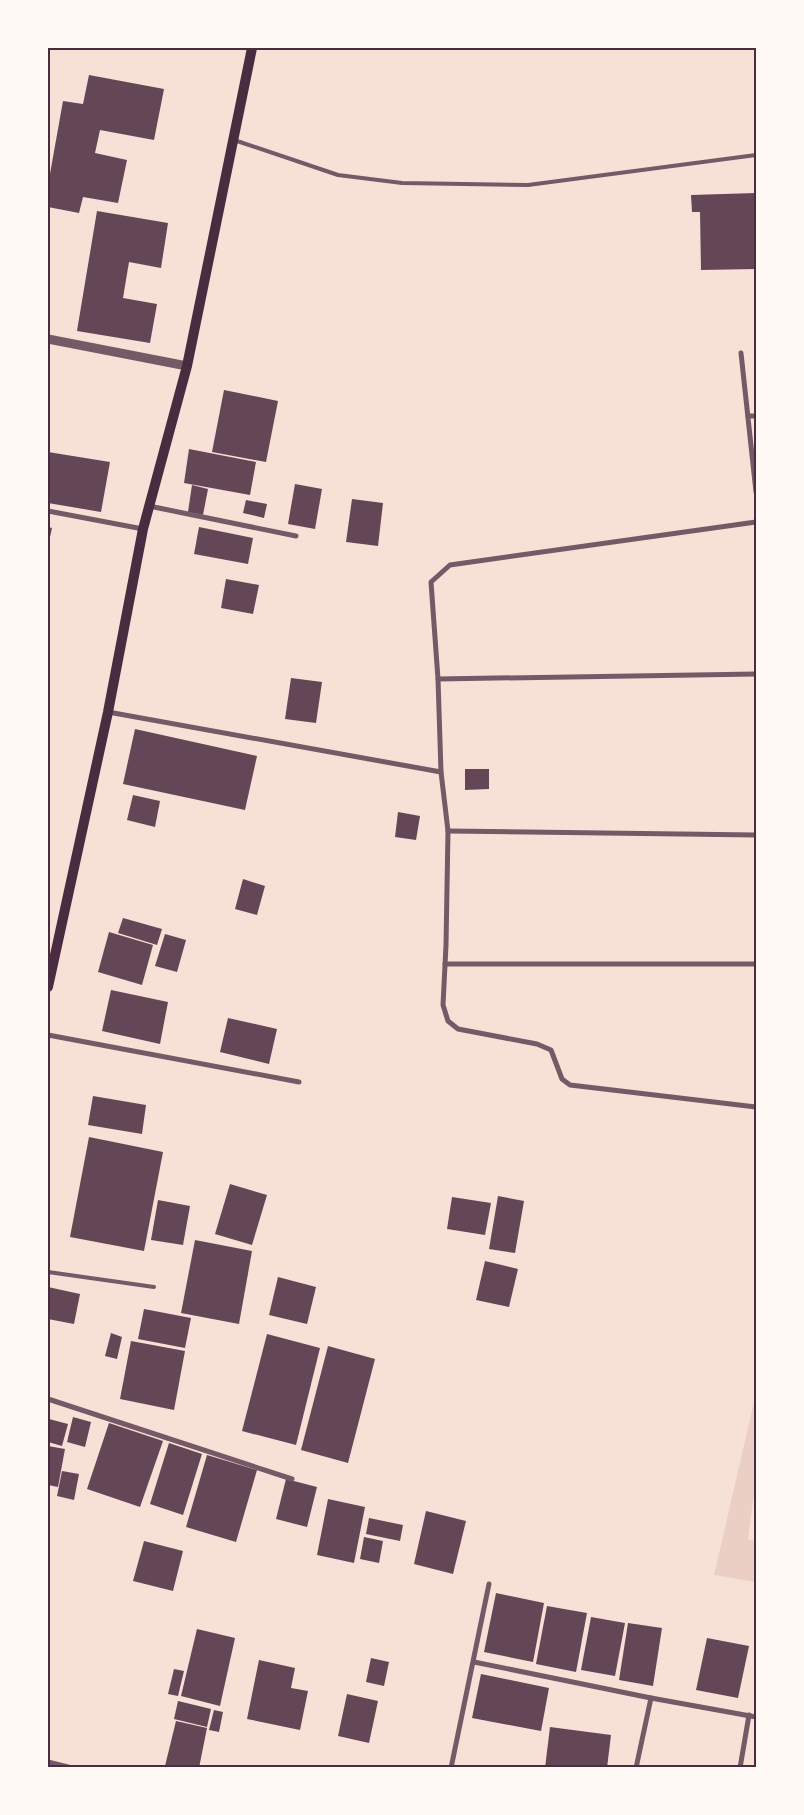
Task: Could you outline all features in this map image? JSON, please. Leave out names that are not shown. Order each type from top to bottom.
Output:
[{"type":"main road","points":[[48,987],[108,712],[142,529],[187,366],[252,48]]},
{"type":"street","points":[[48,338],[187,366]]},
{"type":"street","points":[[741,353],[756,492]]},
{"type":"street","points":[[748,416],[756,416]]},
{"type":"street","points":[[149,506],[296,536]]},
{"type":"street","points":[[48,511],[142,529]]},
{"type":"street","points":[[756,522],[450,565],[432,582],[441,772],[448,832],[446,964],[443,1005],[448,1021],[458,1029],[537,1044],[551,1050],[562,1079],[570,1086],[756,1107]]},
{"type":"street","points":[[438,679],[756,674]]},
{"type":"street","points":[[108,712],[441,772]]},
{"type":"street","points":[[448,832],[756,835]]},
{"type":"street","points":[[446,964],[756,964]]},
{"type":"street","points":[[48,1035],[300,1082]]},
{"type":"street","points":[[48,1398],[292,1479]]},
{"type":"street","points":[[451,1768],[489,1584]]},
{"type":"street","points":[[474,1662],[756,1717]]},
{"type":"street","points":[[636,1768],[652,1698]]},
{"type":"street","points":[[740,1768],[748,1715]]},
{"type":"street","points":[[48,1762],[72,1768]]},
{"type":"lane","points":[[232,139],[338,175],[402,183],[528,184],[756,155]]},
{"type":"lane","points":[[48,1272],[154,1287]]},
{"type":"shaded area","points":[[756,1393],[756,1495],[754,1495],[748,1539],[756,1541],[756,1582],[714,1575]]},
{"type":"building","points":[[89,75],[164,89],[154,140],[100,130],[95,153],[127,160],[118,203],[83,197],[79,213],[48,207],[48,185],[63,101],[83,104]]},
{"type":"building","points":[[756,193],[756,269],[701,270],[700,212],[692,212],[691,195]]},
{"type":"building","points":[[97,211],[168,223],[161,268],[129,262],[123,298],[157,304],[150,343],[77,331]]},
{"type":"building","points":[[224,390],[278,401],[266,462],[212,452]]},
{"type":"building","points":[[189,449],[256,462],[250,495],[184,483]]},
{"type":"building","points":[[48,452],[110,462],[101,512],[48,503]]},
{"type":"building","points":[[295,484],[322,489],[315,529],[288,524]]},
{"type":"building","points":[[192,485],[208,489],[203,515],[188,512]]},
{"type":"building","points":[[352,499],[383,503],[378,546],[346,542]]},
{"type":"building","points":[[246,500],[267,504],[264,518],[243,513]]},
{"type":"building","points":[[48,527],[52,528],[48,546]]},
{"type":"building","points":[[199,527],[253,538],[248,564],[194,554]]},
{"type":"building","points":[[226,579],[259,585],[253,614],[221,608]]},
{"type":"building","points":[[291,678],[322,682],[316,723],[285,719]]},
{"type":"building","points":[[135,729],[257,756],[245,810],[123,784]]},
{"type":"building","points":[[465,769],[489,769],[489,789],[465,790]]},
{"type":"building","points":[[133,795],[160,801],[155,827],[127,820]]},
{"type":"building","points":[[398,812],[420,816],[416,840],[395,837]]},
{"type":"building","points":[[243,879],[265,886],[257,915],[235,909]]},
{"type":"building","points":[[123,918],[162,929],[157,945],[118,933]]},
{"type":"building","points":[[109,932],[153,945],[142,985],[98,972]]},
{"type":"building","points":[[165,934],[186,940],[177,972],[155,966]]},
{"type":"building","points":[[111,990],[168,1002],[160,1044],[102,1031]]},
{"type":"building","points":[[228,1018],[277,1029],[269,1064],[220,1052]]},
{"type":"building","points":[[93,1096],[146,1105],[142,1134],[88,1125]]},
{"type":"building","points":[[89,1137],[163,1152],[144,1251],[70,1237]]},
{"type":"building","points":[[230,1184],[267,1195],[252,1245],[215,1234]]},
{"type":"building","points":[[498,1196],[524,1201],[515,1253],[489,1249]]},
{"type":"building","points":[[452,1197],[491,1203],[485,1235],[447,1229]]},
{"type":"building","points":[[158,1200],[190,1206],[183,1245],[151,1240]]},
{"type":"building","points":[[195,1240],[252,1251],[239,1324],[181,1313]]},
{"type":"building","points":[[485,1261],[518,1269],[509,1307],[476,1300]]},
{"type":"building","points":[[278,1277],[316,1287],[307,1324],[269,1315]]},
{"type":"building","points":[[48,1287],[80,1294],[74,1324],[48,1319]]},
{"type":"building","points":[[144,1309],[191,1318],[185,1348],[138,1339]]},
{"type":"building","points":[[111,1333],[122,1337],[117,1359],[105,1356]]},
{"type":"building","points":[[267,1334],[320,1348],[296,1445],[242,1431]]},
{"type":"building","points":[[131,1341],[185,1351],[174,1410],[120,1399]]},
{"type":"building","points":[[328,1346],[375,1359],[348,1463],[301,1450]]},
{"type":"building","points":[[73,1417],[91,1422],[85,1447],[67,1442]]},
{"type":"building","points":[[49,1419],[68,1424],[62,1446],[48,1442]]},
{"type":"building","points":[[109,1423],[163,1441],[140,1507],[87,1489]]},
{"type":"building","points":[[169,1443],[202,1454],[183,1515],[150,1504]]},
{"type":"building","points":[[48,1446],[65,1449],[58,1487],[48,1485]]},
{"type":"building","points":[[207,1455],[257,1470],[236,1542],[186,1527]]},
{"type":"building","points":[[62,1471],[79,1474],[74,1500],[57,1496]]},
{"type":"building","points":[[286,1479],[317,1487],[307,1527],[276,1519]]},
{"type":"building","points":[[328,1499],[365,1507],[354,1563],[317,1555]]},
{"type":"building","points":[[426,1511],[466,1521],[453,1574],[414,1564]]},
{"type":"building","points":[[369,1518],[403,1525],[400,1541],[366,1534]]},
{"type":"building","points":[[364,1537],[383,1541],[379,1563],[360,1559]]},
{"type":"building","points":[[144,1541],[183,1551],[173,1591],[133,1581]]},
{"type":"building","points":[[496,1593],[544,1603],[533,1662],[484,1652]]},
{"type":"building","points":[[547,1606],[587,1613],[576,1672],[536,1664]]},
{"type":"building","points":[[591,1617],[625,1623],[615,1676],[581,1670]]},
{"type":"building","points":[[628,1623],[662,1628],[653,1686],[619,1680]]},
{"type":"building","points":[[197,1629],[235,1638],[220,1706],[181,1696]]},
{"type":"building","points":[[707,1638],[749,1646],[738,1698],[696,1690]]},
{"type":"building","points":[[371,1658],[389,1662],[384,1686],[366,1682]]},
{"type":"building","points":[[259,1660],[295,1668],[291,1688],[308,1691],[300,1730],[247,1719]]},
{"type":"building","points":[[174,1669],[184,1671],[178,1696],[168,1694]]},
{"type":"building","points":[[481,1674],[549,1688],[541,1731],[472,1718]]},
{"type":"building","points":[[347,1694],[378,1701],[369,1743],[338,1736]]},
{"type":"building","points":[[178,1701],[211,1709],[207,1727],[174,1719]]},
{"type":"building","points":[[214,1710],[223,1712],[219,1732],[209,1730]]},
{"type":"building","points":[[176,1721],[207,1728],[199,1768],[165,1766]]},
{"type":"building","points":[[550,1727],[611,1735],[607,1768],[545,1768]]}]
